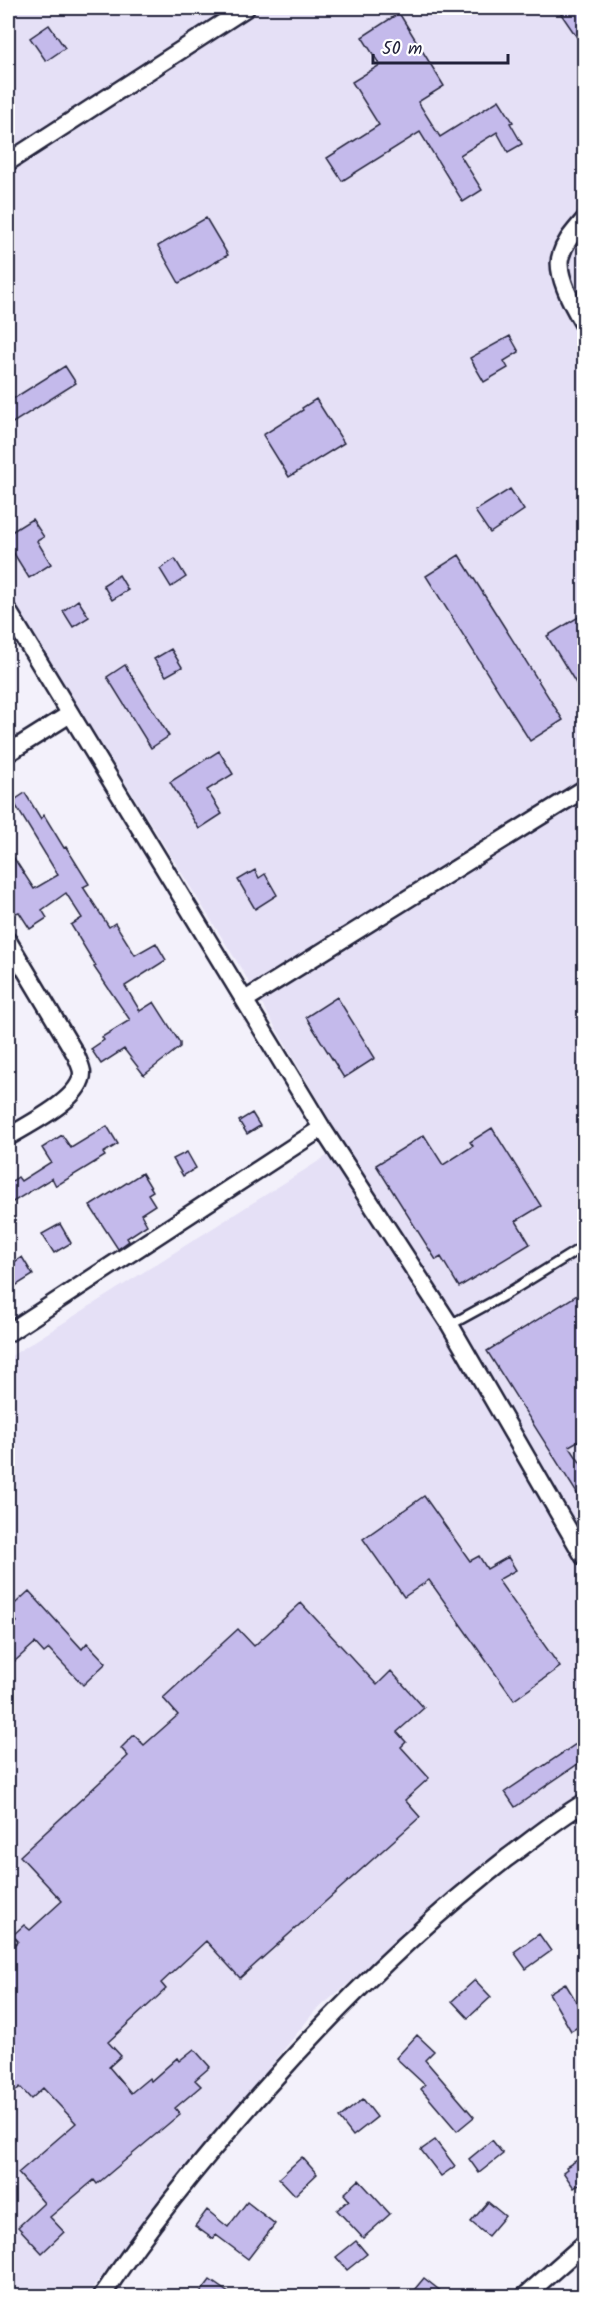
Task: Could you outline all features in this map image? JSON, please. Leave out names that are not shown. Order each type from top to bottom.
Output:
[{"type":"street","points":[[8,162],[246,8]]},
{"type":"street","points":[[585,220],[570,237],[560,257],[563,281],[571,303],[585,325]]},
{"type":"street","points":[[8,611],[322,1128],[450,1326],[585,1557]]},
{"type":"street","points":[[8,753],[70,714]]},
{"type":"street","points":[[245,1000],[585,789]]},
{"type":"street","points":[[8,1137],[70,1097],[80,1084],[82,1072],[76,1055],[9,946]]},
{"type":"street","points":[[8,1333],[322,1128]]},
{"type":"street","points":[[102,2296],[118,2271],[204,2157],[296,2054],[367,1980],[425,1925],[476,1883],[564,1815],[585,1803]]},
{"type":"street","points":[[525,2296],[585,2244]]},
{"type":"lane","points":[[450,1326],[585,1246]]},
{"type":"shaded area","points":[[8,8],[584,8],[584,1791],[315,2011],[86,2296],[8,2296],[8,1358],[344,1145],[239,965],[8,595]]},
{"type":"building","points":[[557,8],[585,8],[585,49]]},
{"type":"building","points":[[399,13],[444,86],[418,102],[440,137],[499,100],[513,122],[510,123],[522,144],[508,152],[497,132],[460,155],[482,190],[463,202],[420,132],[342,181],[327,158],[379,125],[352,82],[380,65],[362,37]]},
{"type":"building","points":[[49,25],[65,48],[46,61],[30,38]]},
{"type":"building","points":[[206,218],[228,255],[179,283],[158,246]]},
{"type":"building","points":[[510,336],[519,352],[504,361],[508,368],[484,382],[470,358]]},
{"type":"building","points":[[65,366],[76,383],[8,426],[8,402]]},
{"type":"building","points":[[316,399],[344,443],[289,477],[263,435]]},
{"type":"building","points":[[510,489],[524,510],[490,533],[475,511]]},
{"type":"building","points":[[32,519],[44,537],[37,541],[51,564],[29,578],[8,544],[8,534]]},
{"type":"building","points":[[459,555],[563,720],[530,741],[426,576]]},
{"type":"building","points":[[175,559],[186,577],[171,587],[160,569]]},
{"type":"building","points":[[119,575],[128,590],[112,600],[103,585]]},
{"type":"building","points":[[78,600],[89,617],[73,627],[63,611]]},
{"type":"building","points":[[585,613],[585,698],[547,636]]},
{"type":"building","points":[[171,649],[182,667],[166,676],[154,659]]},
{"type":"building","points":[[125,665],[169,736],[151,748],[107,677]]},
{"type":"building","points":[[219,751],[233,774],[207,790],[222,814],[199,829],[170,782]]},
{"type":"building","points":[[25,793],[41,819],[44,815],[64,848],[66,847],[89,884],[83,887],[109,927],[115,923],[135,955],[156,943],[166,960],[125,986],[140,1011],[154,1002],[180,1043],[180,1047],[144,1075],[124,1049],[101,1064],[91,1049],[104,1040],[102,1037],[130,1020],[94,967],[96,966],[71,925],[82,918],[66,893],[42,910],[47,918],[30,929],[19,912],[8,916],[8,849],[34,889],[58,875],[13,801]]},
{"type":"building","points":[[255,870],[259,878],[265,874],[277,895],[255,909],[238,880]]},
{"type":"building","points":[[337,997],[375,1058],[344,1078],[306,1017]]},
{"type":"building","points":[[252,1113],[260,1126],[247,1134],[239,1121]]},
{"type":"building","points":[[107,1126],[118,1144],[103,1153],[105,1156],[56,1186],[52,1178],[8,1205],[8,1184],[18,1177],[21,1181],[51,1162],[42,1148],[62,1135],[71,1148]]},
{"type":"building","points":[[492,1128],[541,1206],[516,1221],[530,1244],[459,1287],[441,1257],[436,1260],[376,1165],[424,1135],[443,1165],[473,1146],[470,1142]]},
{"type":"building","points":[[187,1152],[196,1168],[183,1176],[173,1159]]},
{"type":"building","points":[[142,1173],[153,1191],[148,1194],[155,1205],[141,1214],[147,1225],[127,1238],[129,1241],[118,1249],[90,1206]]},
{"type":"building","points":[[60,1224],[71,1243],[54,1253],[42,1234]]},
{"type":"building","points":[[22,1257],[33,1275],[12,1288],[8,1280],[8,1266]]},
{"type":"building","points":[[585,1290],[585,1437],[569,1446],[585,1470],[585,1506],[487,1351]]},
{"type":"building","points":[[424,1496],[470,1561],[479,1556],[487,1569],[508,1557],[516,1570],[498,1580],[560,1667],[514,1700],[429,1580],[404,1597],[363,1539]]},
{"type":"building","points":[[29,1591],[82,1649],[87,1643],[106,1663],[83,1685],[49,1649],[44,1653],[35,1643],[15,1661],[8,1653],[8,1630],[17,1622],[8,1610]]},
{"type":"building","points":[[301,1603],[377,1685],[391,1671],[424,1708],[397,1732],[406,1742],[401,1747],[429,1778],[405,1800],[420,1817],[240,1978],[206,1941],[161,1983],[166,1989],[108,2042],[121,2056],[109,2067],[131,2093],[149,2078],[151,2081],[177,2058],[179,2061],[194,2049],[210,2067],[195,2080],[201,2086],[175,2108],[180,2114],[97,2184],[94,2180],[50,2217],[64,2232],[42,2253],[18,2227],[44,2203],[18,2173],[76,2123],[43,2088],[31,2099],[20,2087],[8,2098],[8,1951],[18,1941],[13,1935],[24,1925],[30,1930],[62,1901],[20,1856],[128,1756],[121,1748],[134,1735],[144,1745],[178,1715],[163,1698],[238,1629],[254,1646]]},
{"type":"building","points":[[585,1738],[585,1759],[515,1807],[505,1792]]},
{"type":"building","points":[[539,1934],[551,1951],[526,1969],[514,1952]]},
{"type":"building","points":[[475,1980],[491,1997],[468,2018],[452,2001]]},
{"type":"building","points":[[565,1983],[585,2016],[585,2023],[571,2031],[549,1993]]},
{"type":"building","points":[[417,2035],[434,2051],[425,2060],[474,2117],[457,2131],[421,2089],[425,2085],[396,2058]]},
{"type":"building","points":[[363,2099],[377,2117],[353,2136],[339,2118]]},
{"type":"building","points":[[435,2140],[455,2166],[441,2176],[421,2150]]},
{"type":"building","points":[[492,2140],[503,2154],[479,2173],[469,2159]]},
{"type":"building","points":[[585,2155],[585,2181],[574,2188],[563,2172],[567,2169],[566,2167]]},
{"type":"building","points":[[302,2157],[317,2174],[295,2195],[279,2178]]},
{"type":"building","points":[[359,2180],[390,2214],[363,2238],[337,2210],[349,2200],[344,2194]]},
{"type":"building","points":[[247,2202],[275,2224],[248,2259],[216,2235],[213,2239],[195,2226],[207,2210],[228,2227]]},
{"type":"building","points":[[488,2202],[505,2216],[488,2236],[471,2222]]},
{"type":"building","points":[[356,2241],[367,2254],[347,2270],[336,2257]]},
{"type":"building","points":[[424,2278],[447,2296],[409,2296]]},
{"type":"building","points":[[210,2280],[233,2296],[198,2296]]}]
